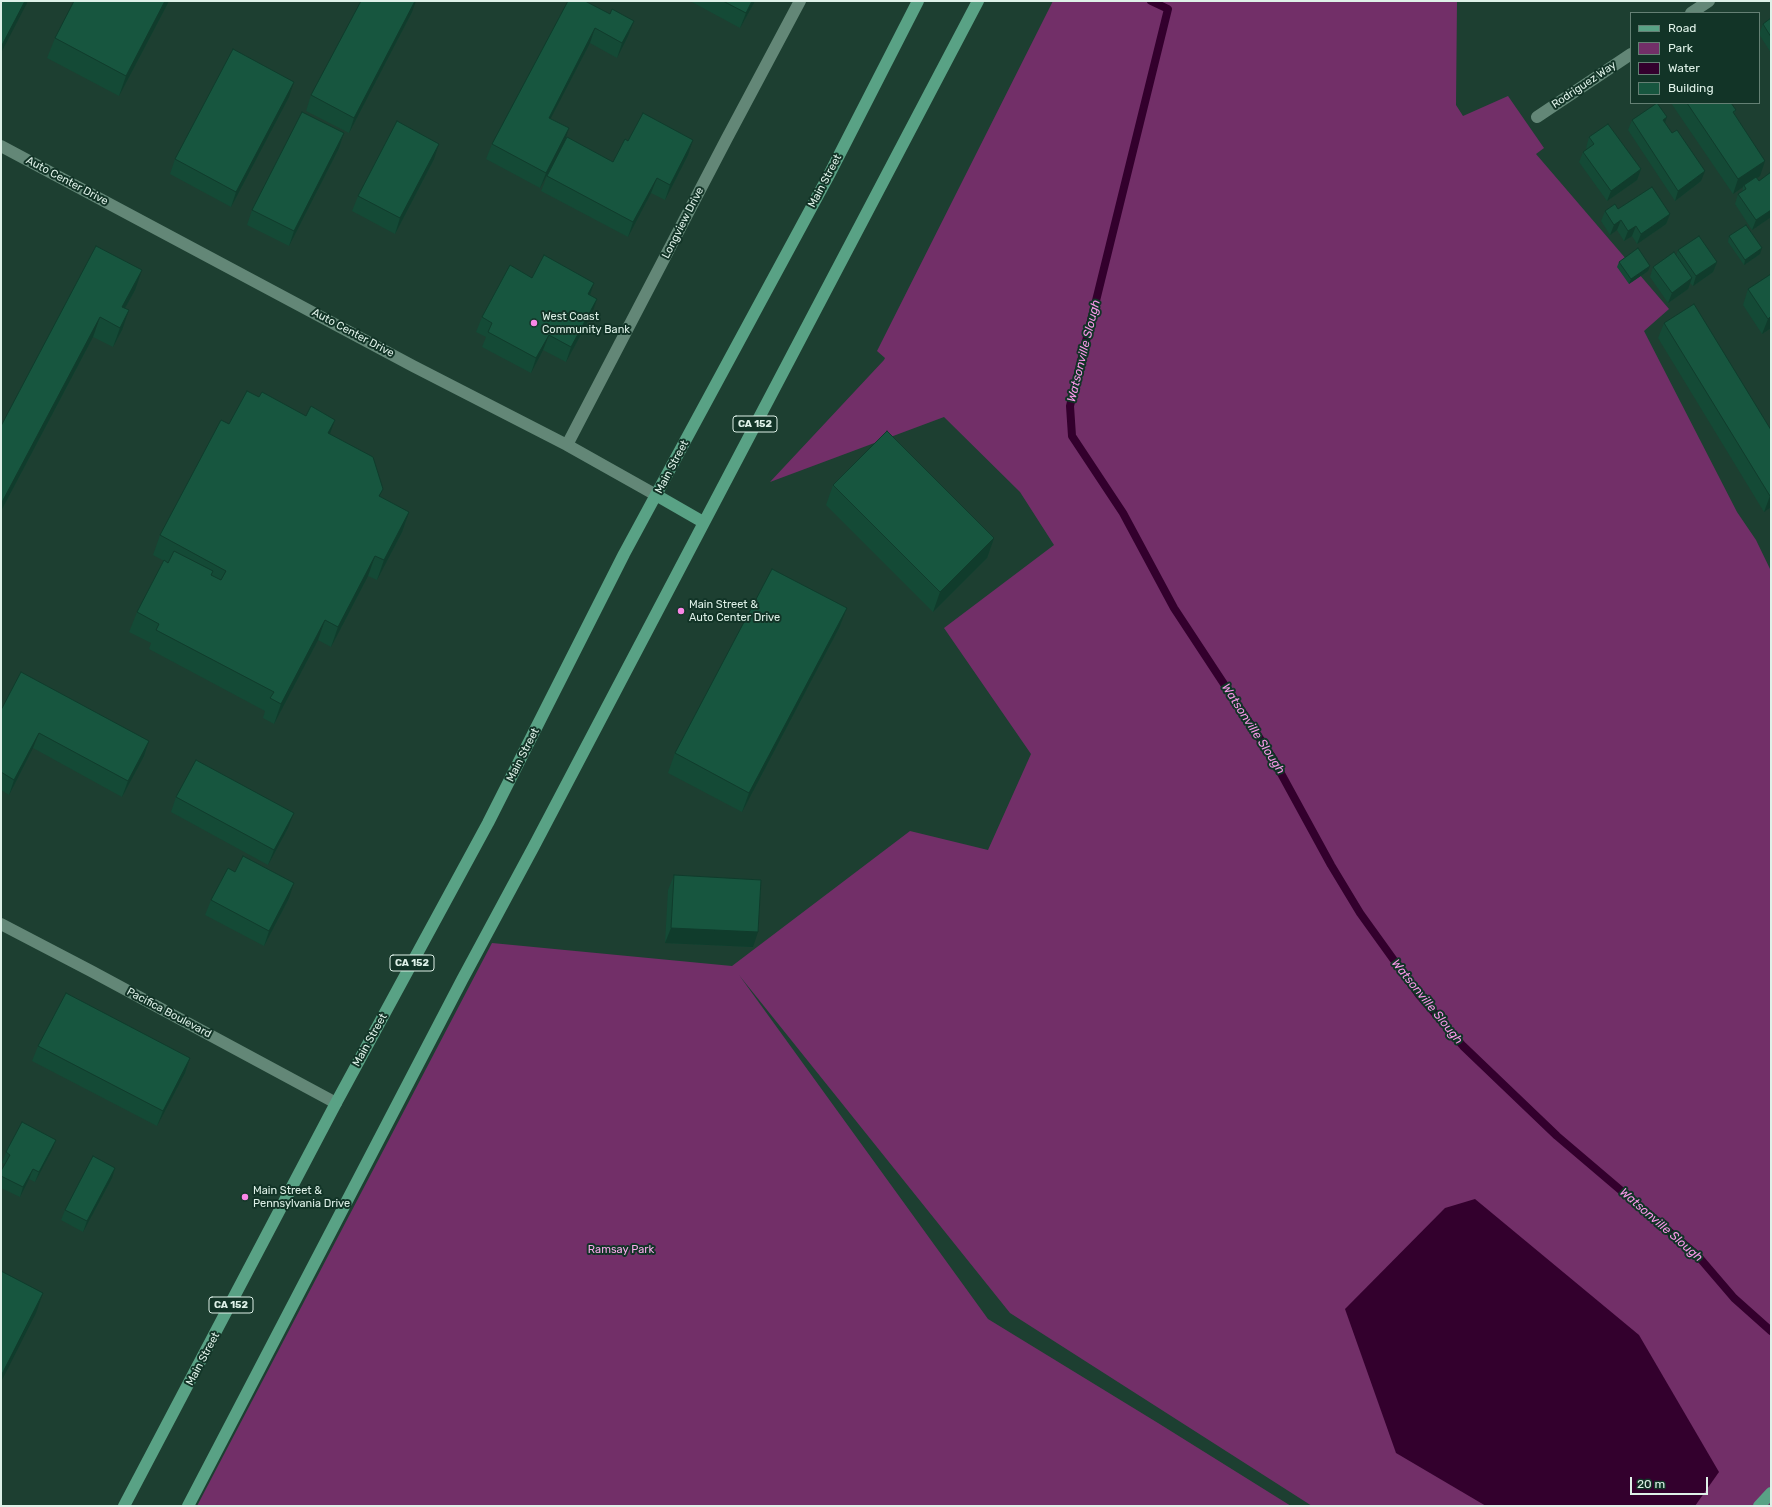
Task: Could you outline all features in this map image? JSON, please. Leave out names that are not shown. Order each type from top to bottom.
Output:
[{"type":"main road","name":"Main Street","points":[[124,1506],[336,1103],[488,824],[624,554],[829,175],[918,1]]},
{"type":"main road","name":"CA 152","points":[[188,1506],[462,980],[978,1]]},
{"type":"main road","name":"Auto Center Drive","points":[[656,495],[703,522]]},
{"type":"main road","points":[[1759,1506],[1771,1493]]},
{"type":"street","name":"Longview Drive","points":[[567,445],[800,1]]},
{"type":"street","points":[[1692,12],[1709,1]]},
{"type":"street","name":"Rodriguez Way","points":[[1537,117],[1630,55]]},
{"type":"street","name":"Auto Center Drive","points":[[1,146],[413,366],[567,445],[656,495]]},
{"type":"street","name":"Pacifica Boulevard","points":[[1,924],[336,1103]]},
{"type":"green space","name":"Ramsay Park","points":[[1053,1],[1457,1],[1456,105],[1463,116],[1508,96],[1544,148],[1536,154],[1669,309],[1644,331],[1737,512],[1756,540],[1771,571],[1771,1506],[1312,1506],[1010,1313],[739,975],[988,1319],[1291,1506],[197,1506],[492,943],[732,966],[910,831],[988,850],[1031,754],[944,628],[1054,545],[1020,492],[944,417],[770,482],[884,360],[885,358],[877,351]]},
{"type":"water","points":[[1475,1199],[1639,1335],[1719,1472],[1695,1506],[1486,1506],[1396,1453],[1345,1309],[1445,1208]]},
{"type":"building","points":[[1,1],[25,1],[1,47]]},
{"type":"building","points":[[74,1],[165,1],[126,76],[55,38]]},
{"type":"building","points":[[361,1],[415,1],[354,118],[311,95]]},
{"type":"building","points":[[568,1],[585,1],[610,14],[612,9],[634,21],[622,43],[595,28],[549,118],[569,128],[546,173],[492,144]]},
{"type":"building","points":[[723,1],[752,1],[746,13]]},
{"type":"building","points":[[1771,18],[1771,37],[1763,24]]},
{"type":"building","points":[[233,49],[294,82],[236,192],[175,159]]},
{"type":"building","points":[[1658,104],[1667,117],[1663,120],[1672,133],[1677,130],[1705,171],[1678,191],[1632,120]]},
{"type":"building","points":[[1688,104],[1732,104],[1736,110],[1733,112],[1765,161],[1738,179]]},
{"type":"building","points":[[302,112],[344,133],[294,231],[252,210]]},
{"type":"building","points":[[643,113],[693,140],[670,185],[657,178],[633,222],[547,176],[567,137],[613,162],[625,139],[628,141]]},
{"type":"building","points":[[397,121],[439,144],[400,218],[358,196]]},
{"type":"building","points":[[1608,124],[1641,169],[1611,191],[1583,152],[1594,144],[1589,137]]},
{"type":"building","points":[[1771,172],[1771,210],[1756,220],[1738,194],[1746,189],[1744,185],[1756,177],[1759,181]]},
{"type":"building","points":[[1652,187],[1670,214],[1641,234],[1636,226],[1628,231],[1621,220],[1614,225],[1605,211],[1615,204],[1618,209]]},
{"type":"building","points":[[1746,225],[1762,248],[1745,260],[1729,236]]},
{"type":"building","points":[[1699,236],[1717,262],[1696,276],[1678,250]]},
{"type":"building","points":[[96,246],[142,270],[122,307],[129,310],[120,328],[100,317],[1,504],[1,426]]},
{"type":"building","points":[[1638,248],[1650,266],[1631,279],[1619,262]]},
{"type":"building","points":[[1674,252],[1692,278],[1672,293],[1653,267]]},
{"type":"building","name":"West Coast Community Bank","points":[[544,255],[594,283],[588,294],[597,299],[571,347],[549,335],[536,358],[488,332],[492,323],[482,317],[510,265],[532,278]]},
{"type":"building","points":[[1771,274],[1771,316],[1768,319],[1748,289]]},
{"type":"building","points":[[1694,304],[1771,430],[1771,496],[1664,323]]},
{"type":"building","points":[[247,391],[259,397],[262,392],[306,416],[311,406],[335,420],[328,433],[373,457],[383,489],[379,496],[409,512],[384,560],[375,556],[338,627],[325,620],[281,704],[270,698],[274,692],[156,630],[159,624],[137,612],[164,560],[168,563],[174,551],[213,571],[211,575],[221,580],[226,571],[160,535],[221,420],[229,424]]},
{"type":"building","points":[[887,431],[994,538],[940,592],[833,485]]},
{"type":"building","points":[[772,569],[847,608],[749,793],[675,753]]},
{"type":"building","points":[[21,672],[149,741],[128,781],[39,733],[14,780],[1,772],[1,710]]},
{"type":"building","points":[[196,760],[294,813],[274,850],[176,797]]},
{"type":"building","points":[[243,856],[294,883],[269,931],[211,900],[228,868],[235,872]]},
{"type":"building","points":[[674,875],[761,880],[758,932],[671,928]]},
{"type":"building","points":[[66,993],[190,1058],[163,1111],[38,1046]]},
{"type":"building","points":[[22,1122],[56,1140],[39,1172],[33,1169],[23,1187],[1,1176],[1,1171],[10,1155],[6,1152]]},
{"type":"building","points":[[93,1156],[115,1168],[87,1221],[65,1210]]},
{"type":"building","points":[[1,1271],[43,1293],[1,1376]]},
{"type":"waterway","name":"Watsonville Slough","points":[[1151,1],[1168,9],[1070,406],[1072,436],[1123,513],[1174,608],[1272,757],[1331,865],[1360,913],[1419,995],[1463,1046],[1557,1136],[1698,1256],[1734,1298],[1771,1331]]},
{"type":"place","name":"West Coast Community Bank","points":[[534,323]]},
{"type":"place","name":"Main Street & Auto Center Drive","points":[[681,611]]},
{"type":"place","name":"Main Street & Pennsylvania Drive","points":[[245,1197]]}]
